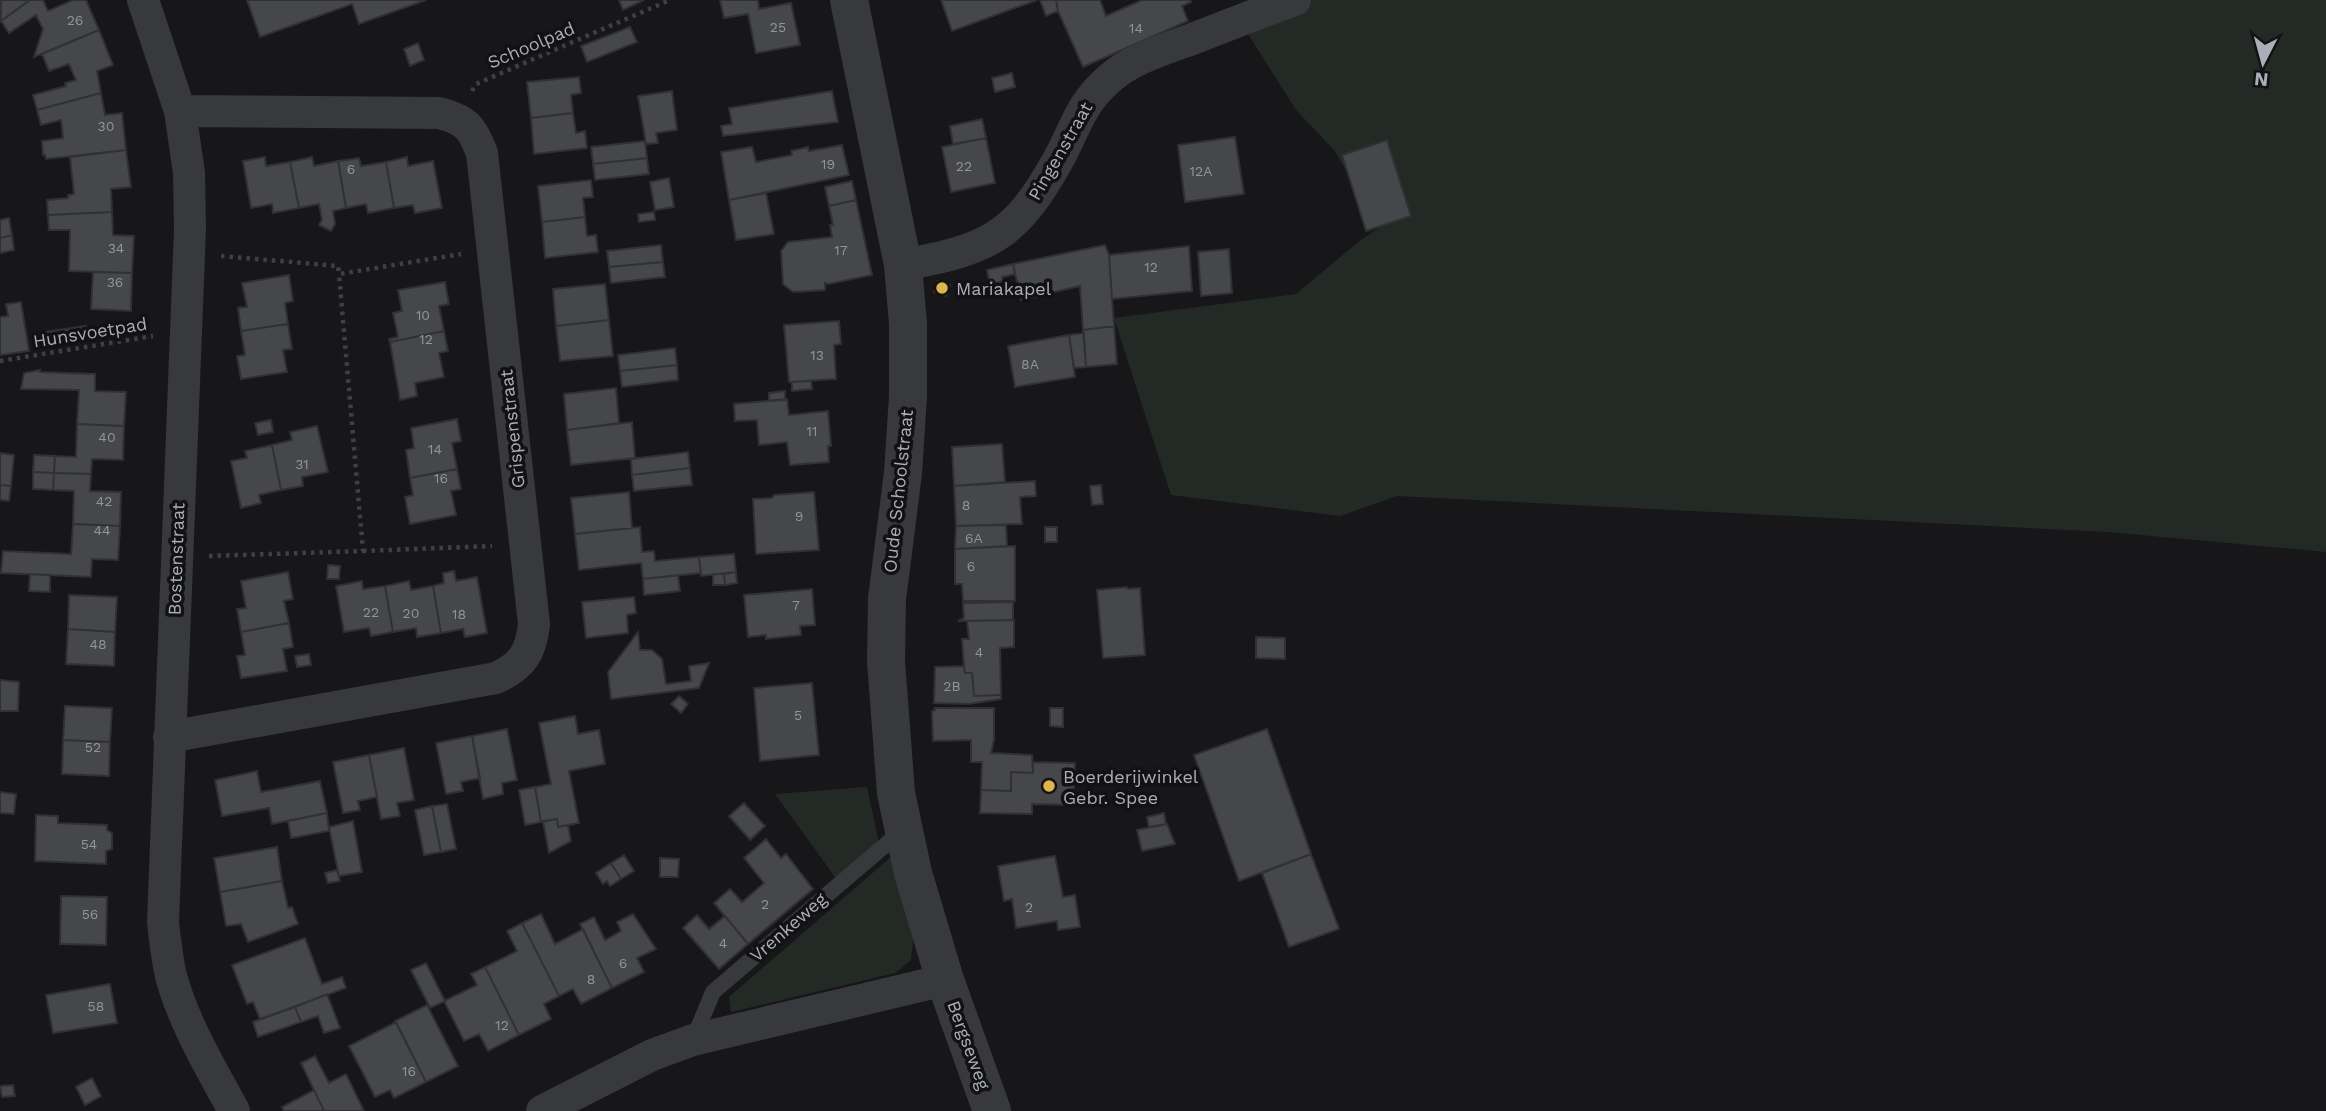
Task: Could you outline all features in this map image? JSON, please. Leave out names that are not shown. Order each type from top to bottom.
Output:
[{"type":"street","name":"Bostenstraat","points":[[142,0],[180,111],[189,173],[163,922],[175,988],[189,1026],[234,1111]]},
{"type":"street","name":"Oude Schoolstraat","points":[[849,0],[903,265],[908,324],[908,396],[887,599],[886,661],[892,753],[903,830],[913,873],[945,980]]},
{"type":"street","name":"Pingenstraat","points":[[903,265],[962,253],[1006,230],[1025,210],[1058,160],[1088,99],[1112,76],[1164,49],[1295,0]]},
{"type":"street","points":[[180,111],[439,113],[458,118]]},
{"type":"street","name":"Grispenstraat","points":[[169,737],[496,678],[514,670],[526,655],[533,633],[482,153],[474,132],[458,118]]},
{"type":"street","points":[[542,1111],[652,1055],[693,1040],[945,980]]},
{"type":"street","name":"Bergseweg","points":[[945,980],[992,1111]]},
{"type":"lane","name":"Vrenkeweg","points":[[693,1040],[713,992],[903,830]]},
{"type":"path","name":"Schoolpad","points":[[458,118],[476,84],[670,0]]},
{"type":"path","points":[[339,274],[493,248]]},
{"type":"path","points":[[188,254],[338,265],[362,551]]},
{"type":"path","name":"Hunsvoetpad","points":[[0,361],[185,331]]},
{"type":"path","points":[[176,558],[525,545]]},
{"type":"shaded area","points":[[1312,0],[2326,0],[2326,552],[2108,532],[1397,496],[1340,516],[1171,495],[1114,318],[1296,294],[1380,227],[1334,150],[1296,110],[1243,26]]},
{"type":"shaded area","points":[[867,787],[879,843],[838,881],[775,794]]},
{"type":"shaded area","points":[[891,857],[914,933],[911,960],[895,973],[731,1012],[729,997]]},
{"type":"building","points":[[1,0],[30,0],[1,21]]},
{"type":"building","points":[[30,0],[43,0],[48,11],[73,0],[86,0],[99,30],[34,57],[43,29],[36,15],[9,33],[1,21]]},
{"type":"building","points":[[247,0],[426,0],[359,24],[352,4],[260,37]]},
{"type":"building","points":[[619,0],[644,0],[623,10]]},
{"type":"building","points":[[720,0],[758,0],[759,9],[791,3],[800,45],[756,53],[748,14],[724,18]]},
{"type":"building","points":[[941,0],[1037,0],[952,31]]},
{"type":"building","points":[[1040,0],[1056,0],[1058,11],[1046,16]]},
{"type":"building","points":[[1056,0],[1100,0],[1106,16],[1142,0],[1191,2],[1182,6],[1188,21],[1083,67],[1058,11]]},
{"type":"building","points":[[630,27],[637,42],[587,62],[581,46]]},
{"type":"building","points":[[99,30],[113,65],[97,71],[101,93],[37,110],[33,95],[66,86],[65,83],[76,80],[69,64],[49,71],[42,54]]},
{"type":"building","points":[[418,43],[424,60],[410,66],[404,49]]},
{"type":"building","points":[[1012,73],[1015,87],[995,92],[992,78]]},
{"type":"building","points":[[579,77],[581,93],[571,95],[573,113],[531,118],[527,82]]},
{"type":"building","points":[[672,91],[677,130],[656,133],[658,143],[646,144],[638,96]]},
{"type":"building","points":[[832,91],[838,122],[723,136],[721,126],[732,124],[729,108]]},
{"type":"building","points":[[101,93],[105,115],[122,113],[126,150],[46,159],[42,141],[63,138],[61,120],[41,125],[37,110]]},
{"type":"building","points":[[573,113],[576,133],[585,131],[587,148],[534,154],[531,118]]},
{"type":"building","points":[[982,119],[986,138],[953,144],[950,126]]},
{"type":"building","points":[[1235,137],[1244,194],[1185,202],[1178,145]]},
{"type":"building","points":[[986,138],[995,183],[951,192],[942,147]]},
{"type":"building","points":[[1387,140],[1411,216],[1366,231],[1342,155]]},
{"type":"building","points":[[645,141],[647,158],[593,164],[591,147]]},
{"type":"building","points":[[842,145],[849,175],[729,200],[721,152],[752,147],[756,162],[792,155],[791,151],[808,147],[809,151]]},
{"type":"building","points":[[126,150],[131,187],[111,189],[112,212],[48,215],[47,200],[68,198],[68,195],[74,194],[70,157]]},
{"type":"building","points":[[265,157],[266,166],[290,162],[299,208],[273,213],[272,204],[251,208],[243,161]]},
{"type":"building","points":[[312,157],[314,166],[338,161],[346,208],[333,211],[335,224],[331,231],[319,225],[322,220],[319,204],[299,208],[290,162]]},
{"type":"building","points":[[407,157],[408,166],[433,161],[442,208],[415,213],[413,205],[394,208],[386,162]]},
{"type":"building","points":[[359,158],[361,166],[386,162],[394,208],[368,213],[366,204],[346,208],[338,161]]},
{"type":"building","points":[[647,158],[649,174],[595,180],[593,164]]},
{"type":"building","points":[[669,178],[674,207],[655,210],[650,182]]},
{"type":"building","points":[[591,180],[593,197],[583,198],[585,217],[542,222],[538,186]]},
{"type":"building","points":[[852,181],[856,200],[829,206],[825,187]]},
{"type":"building","points":[[766,193],[774,234],[736,240],[729,200]]},
{"type":"building","points":[[856,200],[872,275],[825,283],[825,290],[793,292],[783,284],[781,251],[788,242],[832,237],[830,225],[833,225],[829,206]]},
{"type":"building","points":[[112,212],[113,235],[134,236],[132,273],[69,271],[70,230],[49,230],[48,215]]},
{"type":"building","points":[[654,212],[655,220],[639,222],[638,214]]},
{"type":"building","points":[[585,217],[587,236],[596,235],[598,252],[545,258],[542,222]]},
{"type":"building","points":[[9,218],[12,235],[0,238],[0,220]]},
{"type":"building","points":[[12,235],[14,250],[0,253],[0,238]]},
{"type":"building","points":[[661,245],[663,262],[609,267],[607,251]]},
{"type":"building","points":[[1105,245],[1109,255],[1114,326],[1083,330],[1080,286],[1021,300],[1013,264]]},
{"type":"building","points":[[1189,246],[1192,291],[1112,299],[1109,255]]},
{"type":"building","points":[[1229,249],[1232,293],[1201,296],[1198,252]]},
{"type":"building","points":[[663,262],[665,277],[611,283],[609,267]]},
{"type":"building","points":[[1013,264],[1015,274],[1002,277],[1003,281],[990,285],[987,270]]},
{"type":"building","points":[[93,272],[132,273],[131,311],[91,309]]},
{"type":"building","points":[[289,275],[293,301],[285,303],[288,324],[241,331],[238,308],[247,307],[242,283]]},
{"type":"building","name":"Mariakapel","points":[[938,281],[950,285],[946,296],[934,292]]},
{"type":"building","points":[[445,282],[449,304],[439,306],[444,331],[390,342],[389,339],[398,337],[393,313],[402,311],[398,290]]},
{"type":"building","points":[[605,284],[609,320],[556,326],[553,289]]},
{"type":"building","points":[[21,302],[29,351],[0,355],[0,317],[8,316],[6,304]]},
{"type":"building","points":[[609,320],[613,356],[560,361],[556,326]]},
{"type":"building","points":[[839,321],[841,344],[834,345],[836,379],[789,382],[784,325]]},
{"type":"building","points":[[288,324],[292,349],[283,350],[287,372],[241,379],[237,356],[245,355],[241,331]]},
{"type":"building","points":[[86,326],[85,341],[46,347],[44,332]]},
{"type":"building","points":[[1114,326],[1117,364],[1086,367],[1083,330]]},
{"type":"building","points":[[444,331],[448,351],[439,353],[444,377],[415,383],[417,396],[400,400],[390,342]]},
{"type":"building","points":[[1084,333],[1086,367],[1074,368],[1069,335]]},
{"type":"building","points":[[1069,335],[1075,377],[1015,387],[1008,346]]},
{"type":"building","points":[[675,348],[677,365],[620,371],[618,355]]},
{"type":"building","points":[[677,365],[678,380],[622,387],[620,371]]},
{"type":"building","points":[[40,370],[95,374],[95,391],[126,392],[124,426],[77,424],[79,390],[21,389],[24,373]]},
{"type":"building","points":[[811,381],[812,389],[792,391],[792,382]]},
{"type":"building","points":[[616,388],[619,423],[567,430],[564,394]]},
{"type":"building","points":[[785,391],[785,400],[769,401],[769,393]]},
{"type":"building","points":[[787,399],[789,415],[828,411],[831,446],[828,446],[829,462],[790,465],[787,442],[759,445],[757,420],[735,421],[734,404]]},
{"type":"building","points":[[457,419],[461,441],[452,443],[457,469],[410,478],[406,450],[414,448],[411,428]]},
{"type":"building","points":[[271,420],[273,432],[258,435],[255,423]]},
{"type":"building","points":[[632,422],[635,458],[571,465],[567,430]]},
{"type":"building","points":[[77,424],[124,426],[123,460],[92,459],[91,474],[54,473],[55,456],[76,457]]},
{"type":"building","points":[[317,426],[328,472],[302,477],[303,486],[281,490],[272,445],[292,440],[290,432]]},
{"type":"building","points":[[1002,444],[1005,482],[954,486],[952,447]]},
{"type":"building","points":[[272,445],[281,490],[259,495],[261,503],[241,508],[231,461],[247,458],[245,451]]},
{"type":"building","points":[[688,452],[690,468],[632,475],[631,459]]},
{"type":"building","points":[[0,453],[14,455],[11,486],[0,485]]},
{"type":"building","points":[[34,455],[55,456],[54,473],[33,472]]},
{"type":"building","points":[[690,468],[692,485],[634,491],[632,475]]},
{"type":"building","points":[[457,469],[461,489],[451,491],[456,515],[410,524],[405,497],[413,495],[410,478]]},
{"type":"building","points":[[33,472],[54,473],[53,490],[33,489]]},
{"type":"building","points":[[54,473],[91,474],[90,491],[121,492],[120,526],[73,524],[74,491],[53,490]]},
{"type":"building","points":[[1035,481],[1036,496],[1020,497],[1022,524],[956,526],[954,486]]},
{"type":"building","points":[[0,485],[11,486],[9,501],[0,500]]},
{"type":"building","points":[[1101,485],[1103,504],[1092,505],[1090,486]]},
{"type":"building","points":[[629,492],[632,528],[575,534],[571,498]]},
{"type":"building","points":[[814,492],[819,550],[756,554],[753,499]]},
{"type":"building","points":[[73,524],[120,526],[118,560],[92,559],[91,577],[1,573],[3,551],[71,554]]},
{"type":"building","points":[[1006,525],[1007,546],[955,549],[956,526]]},
{"type":"building","points":[[640,527],[642,552],[654,551],[655,561],[699,557],[701,573],[643,579],[641,563],[579,570],[575,534]]},
{"type":"building","points":[[1045,527],[1057,527],[1057,542],[1045,542]]},
{"type":"building","points":[[1015,546],[1015,601],[963,601],[962,584],[955,584],[955,549]]},
{"type":"building","points":[[734,554],[736,572],[701,576],[699,557]]},
{"type":"building","points":[[328,565],[340,566],[339,579],[327,579]]},
{"type":"building","points":[[454,571],[456,581],[477,577],[487,633],[465,637],[463,629],[441,633],[433,586],[444,583],[443,573]]},
{"type":"building","points":[[288,572],[293,599],[284,601],[289,623],[241,632],[237,609],[246,608],[241,581]]},
{"type":"building","points":[[736,572],[737,583],[725,585],[724,574]]},
{"type":"building","points":[[30,574],[50,575],[50,592],[29,591]]},
{"type":"building","points":[[713,574],[724,574],[725,585],[713,585]]},
{"type":"building","points":[[678,575],[680,591],[644,595],[643,579]]},
{"type":"building","points":[[362,581],[363,589],[385,586],[393,632],[371,636],[369,628],[344,632],[336,586]]},
{"type":"building","points":[[409,581],[411,590],[433,586],[441,633],[417,637],[416,628],[393,632],[385,586]]},
{"type":"building","points":[[1140,588],[1145,655],[1103,658],[1097,590]]},
{"type":"building","points":[[812,589],[815,625],[800,626],[801,635],[766,639],[766,635],[748,637],[744,595]]},
{"type":"building","points":[[69,595],[117,597],[115,632],[68,629]]},
{"type":"building","points":[[634,597],[636,613],[627,615],[628,633],[586,638],[582,602]]},
{"type":"building","points":[[1013,602],[1013,620],[958,621],[964,618],[963,603]]},
{"type":"building","points":[[1014,620],[1014,647],[1000,648],[1001,695],[974,696],[972,673],[965,673],[964,666],[962,639],[969,639],[967,621]]},
{"type":"building","points":[[289,623],[293,647],[283,649],[287,671],[241,678],[237,656],[245,655],[241,632]]},
{"type":"building","points":[[68,629],[115,632],[114,666],[66,664]]},
{"type":"building","points":[[638,632],[640,650],[652,650],[662,659],[666,684],[691,681],[689,666],[709,663],[699,688],[611,699],[608,672]]},
{"type":"building","points":[[1256,637],[1285,638],[1285,659],[1256,658]]},
{"type":"building","points":[[309,654],[311,665],[297,667],[295,656]]},
{"type":"building","points":[[964,666],[965,673],[972,673],[974,696],[1001,695],[1001,699],[969,704],[934,703],[935,667]]},
{"type":"building","points":[[0,680],[19,682],[18,711],[0,711]]},
{"type":"building","points":[[812,683],[819,755],[760,761],[754,688]]},
{"type":"building","points":[[679,696],[688,704],[681,713],[671,704]]},
{"type":"building","points":[[65,706],[112,708],[110,742],[63,740]]},
{"type":"building","points":[[935,708],[994,708],[994,740],[991,753],[1032,755],[1033,773],[1011,772],[1011,791],[981,790],[982,762],[971,762],[971,740],[933,741],[932,711]]},
{"type":"building","points":[[1050,708],[1063,708],[1063,727],[1050,726]]},
{"type":"building","points":[[575,716],[578,734],[599,730],[605,764],[569,771],[579,823],[558,827],[557,819],[541,822],[535,787],[551,784],[539,723]]},
{"type":"building","points":[[507,729],[517,780],[502,783],[503,794],[483,799],[472,736]]},
{"type":"building","points":[[1267,729],[1311,854],[1239,881],[1194,755]]},
{"type":"building","points":[[472,736],[480,778],[461,782],[463,791],[446,794],[436,743]]},
{"type":"building","points":[[63,740],[110,742],[109,776],[62,774]]},
{"type":"building","points":[[404,748],[414,800],[397,803],[400,816],[381,819],[369,755]]},
{"type":"building","points":[[369,755],[377,797],[358,801],[360,810],[343,813],[333,762]]},
{"type":"building","points":[[1033,762],[1075,763],[1073,805],[1032,804],[1032,814],[980,813],[981,790],[1011,791],[1011,772],[1033,773]]},
{"type":"building","points":[[257,771],[261,792],[320,781],[327,813],[272,824],[269,808],[222,816],[215,780]]},
{"type":"building","points":[[535,787],[541,822],[525,825],[519,790]]},
{"type":"building","points":[[0,792],[16,794],[14,814],[0,813]]},
{"type":"building","points":[[744,803],[765,826],[750,840],[729,816]]},
{"type":"building","points":[[447,804],[456,849],[441,852],[432,806]]},
{"type":"building","points":[[432,806],[441,852],[424,855],[415,810]]},
{"type":"building","points":[[327,813],[329,831],[291,838],[288,821]]},
{"type":"building","points":[[1164,813],[1166,824],[1149,827],[1147,817]]},
{"type":"building","points":[[36,815],[58,816],[58,823],[107,825],[107,830],[112,833],[112,849],[106,851],[106,864],[35,861]]},
{"type":"building","points":[[557,819],[558,827],[568,825],[571,841],[549,853],[543,821]]},
{"type":"building","points":[[353,821],[362,872],[339,876],[329,827]]},
{"type":"building","points":[[1167,824],[1175,844],[1142,851],[1137,830]]},
{"type":"building","points":[[766,839],[781,858],[786,854],[813,889],[748,944],[714,903],[730,889],[742,902],[764,883],[744,858]]},
{"type":"building","points":[[277,847],[282,881],[220,892],[214,858]]},
{"type":"building","points":[[1311,854],[1339,929],[1289,947],[1262,873]]},
{"type":"building","points":[[624,855],[634,871],[621,879],[611,863]]},
{"type":"building","points":[[1055,856],[1063,897],[1075,895],[1080,927],[1058,930],[1057,921],[1016,928],[1012,899],[1004,901],[998,866]]},
{"type":"building","points":[[660,858],[679,859],[678,877],[660,877]]},
{"type":"building","points":[[611,863],[621,879],[610,886],[607,881],[603,884],[596,873]]},
{"type":"building","points":[[337,870],[340,881],[328,883],[325,873]]},
{"type":"building","points":[[282,881],[288,908],[292,907],[298,924],[248,942],[241,924],[226,926],[220,892]]},
{"type":"building","points":[[61,896],[107,897],[106,945],[60,944]]},
{"type":"building","points":[[541,914],[555,944],[583,929],[612,988],[581,1004],[573,989],[559,996],[522,923]]},
{"type":"building","points":[[633,914],[656,949],[637,958],[644,972],[612,988],[580,924],[594,917],[605,940],[621,931],[617,922]]},
{"type":"building","points":[[697,915],[709,929],[725,916],[748,944],[719,969],[683,928]]},
{"type":"building","points":[[522,923],[559,996],[544,1004],[551,1019],[519,1035],[485,967],[517,951],[507,931]]},
{"type":"building","points":[[305,938],[322,984],[342,977],[346,988],[260,1019],[253,1002],[247,1004],[232,965]]},
{"type":"building","points":[[426,963],[445,1001],[430,1008],[411,970]]},
{"type":"building","points":[[485,967],[519,1035],[488,1051],[479,1034],[464,1041],[444,1001],[477,985],[471,974]]},
{"type":"building","points":[[110,984],[117,1023],[53,1033],[46,995]]},
{"type":"building","points":[[327,994],[340,1028],[324,1033],[318,1016],[301,1022],[295,1007]]},
{"type":"building","points":[[427,1005],[458,1066],[426,1082],[395,1021]]},
{"type":"building","points":[[295,1007],[301,1022],[258,1037],[253,1022]]},
{"type":"building","points":[[396,1022],[426,1082],[394,1098],[390,1090],[375,1097],[349,1046]]},
{"type":"building","points":[[315,1056],[329,1083],[346,1074],[364,1111],[324,1111],[301,1063]]},
{"type":"building","points":[[92,1078],[101,1096],[85,1105],[76,1087]]},
{"type":"building","points":[[13,1085],[15,1096],[2,1097],[0,1086]]},
{"type":"building","points":[[314,1090],[324,1111],[284,1111],[282,1107]]},
{"type":"place","name":"Mariakapel","points":[[942,288]]},
{"type":"place","name":"Boerderijwinkel Gebr. Spee","points":[[1049,786]]}]
